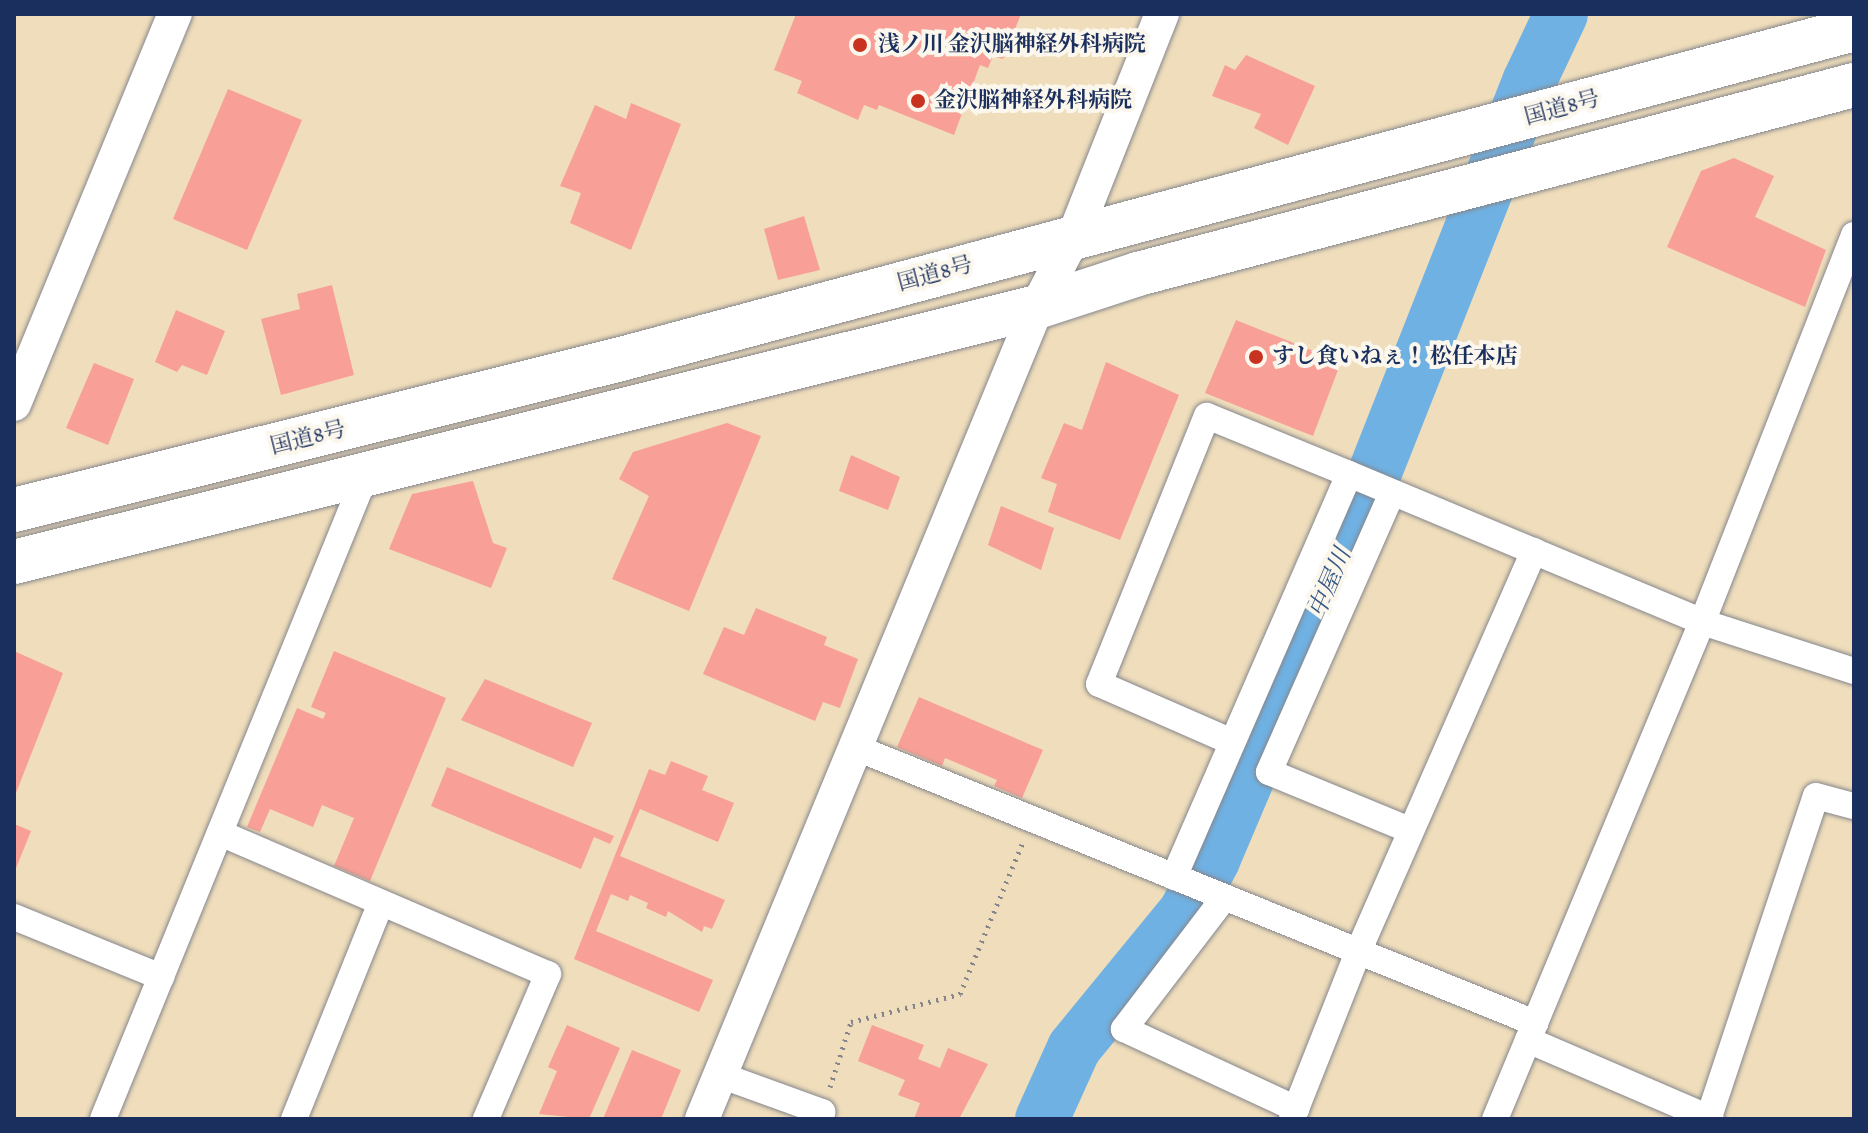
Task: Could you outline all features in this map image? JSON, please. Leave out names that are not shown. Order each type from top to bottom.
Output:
[{"type":"highway","name":"国道8号","points":[[14,510],[621,359],[1854,29]]},
{"type":"highway","points":[[14,562],[1037,307],[1138,274],[1854,85]]},
{"type":"street","points":[[14,404],[175,14]]},
{"type":"street","points":[[702,1119],[1037,307],[1074,236],[1162,14]]},
{"type":"street","points":[[1495,1119],[1702,622],[1854,235]]},
{"type":"street","points":[[1232,742],[1099,684],[1207,416],[1702,622],[1854,671]]},
{"type":"street","points":[[103,1119],[366,474]]},
{"type":"street","points":[[1371,484],[1232,742],[1198,887],[1124,1029],[1294,1114],[1410,830],[1534,551]]},
{"type":"street","points":[[1371,484],[1269,772],[1410,830]]},
{"type":"street","points":[[857,748],[1358,952],[1710,1118],[1816,796],[1854,806]]},
{"type":"street","points":[[220,833],[548,974],[486,1119]]},
{"type":"street","points":[[294,1119],[381,903]]},
{"type":"street","points":[[14,917],[161,977]]},
{"type":"street","points":[[720,1075],[821,1115]]},
{"type":"path","points":[[821,1115],[851,1022],[960,994],[1033,819]]},
{"type":"building","name":"金沢脳神経外科病院","points":[[796,14],[1021,14],[1003,59],[993,56],[988,68],[980,65],[954,135],[879,105],[877,110],[864,105],[858,120],[797,93],[802,81],[774,70]]},
{"type":"building","points":[[1246,55],[1315,86],[1288,145],[1254,128],[1261,114],[1212,96],[1225,65],[1235,70]]},
{"type":"building","points":[[228,89],[302,120],[247,250],[173,219]]},
{"type":"building","points":[[631,103],[681,124],[631,250],[570,223],[581,193],[560,186],[595,105],[626,119]]},
{"type":"building","points":[[1734,158],[1774,176],[1755,217],[1826,250],[1805,307],[1667,247],[1701,171]]},
{"type":"building","points":[[804,216],[820,270],[778,280],[764,229]]},
{"type":"building","points":[[332,285],[354,375],[281,395],[261,319],[300,309],[297,294]]},
{"type":"building","points":[[176,310],[225,331],[207,375],[182,365],[177,372],[155,362]]},
{"type":"building","points":[[1236,320],[1341,362],[1313,436],[1205,393]]},
{"type":"building","points":[[1106,362],[1179,395],[1120,540],[1048,512],[1057,484],[1041,478],[1064,423],[1082,430]]},
{"type":"building","points":[[94,363],[134,379],[108,445],[66,428]]},
{"type":"building","points":[[727,423],[761,436],[689,611],[612,579],[649,496],[619,479],[633,452]]},
{"type":"building","points":[[851,455],[900,477],[888,510],[839,491]]},
{"type":"building","points":[[473,481],[493,543],[507,548],[491,588],[389,549],[412,494]]},
{"type":"building","points":[[1001,506],[1054,528],[1041,570],[988,545]]},
{"type":"building","points":[[756,608],[827,637],[824,645],[858,659],[840,708],[823,702],[815,721],[703,674],[724,627],[744,635]]},
{"type":"building","points":[[14,651],[63,673],[14,798]]},
{"type":"building","points":[[334,651],[446,698],[370,881],[334,866],[354,818],[322,805],[313,827],[270,809],[260,832],[247,827],[297,708],[323,719],[326,713],[311,707]]},
{"type":"building","points":[[485,679],[592,723],[573,767],[461,720]]},
{"type":"building","points":[[919,697],[1043,750],[1022,798],[994,786],[997,780],[945,758],[942,766],[897,747]]},
{"type":"building","points":[[671,761],[708,776],[702,790],[734,803],[718,842],[640,809],[620,856],[725,900],[712,929],[704,926],[702,932],[668,911],[666,917],[646,908],[648,903],[630,895],[628,901],[611,894],[596,931],[713,980],[699,1012],[574,959],[649,769],[665,775]]},
{"type":"building","points":[[447,767],[614,836],[610,844],[594,837],[581,869],[431,806]]},
{"type":"building","points":[[14,824],[31,831],[14,873]]},
{"type":"building","points":[[567,1025],[620,1048],[589,1119],[539,1114],[557,1071],[548,1067]]},
{"type":"building","points":[[872,1025],[924,1045],[918,1059],[940,1068],[948,1048],[988,1064],[959,1119],[914,1119],[920,1103],[898,1095],[905,1080],[858,1061]]},
{"type":"building","points":[[632,1050],[681,1070],[661,1119],[603,1119]]},
{"type":"waterway","name":"中屋川","points":[[1042,1119],[1074,1048],[1186,911],[1213,860],[1343,553],[1529,82],[1561,14]]},
{"type":"place","name":"浅ノ川 金沢脳神経外科病院","points":[[860,45]]},
{"type":"place","name":"金沢脳神経外科病院","points":[[918,101]]},
{"type":"place","name":"すし食いねぇ！ 松任本店","points":[[1256,357]]}]
